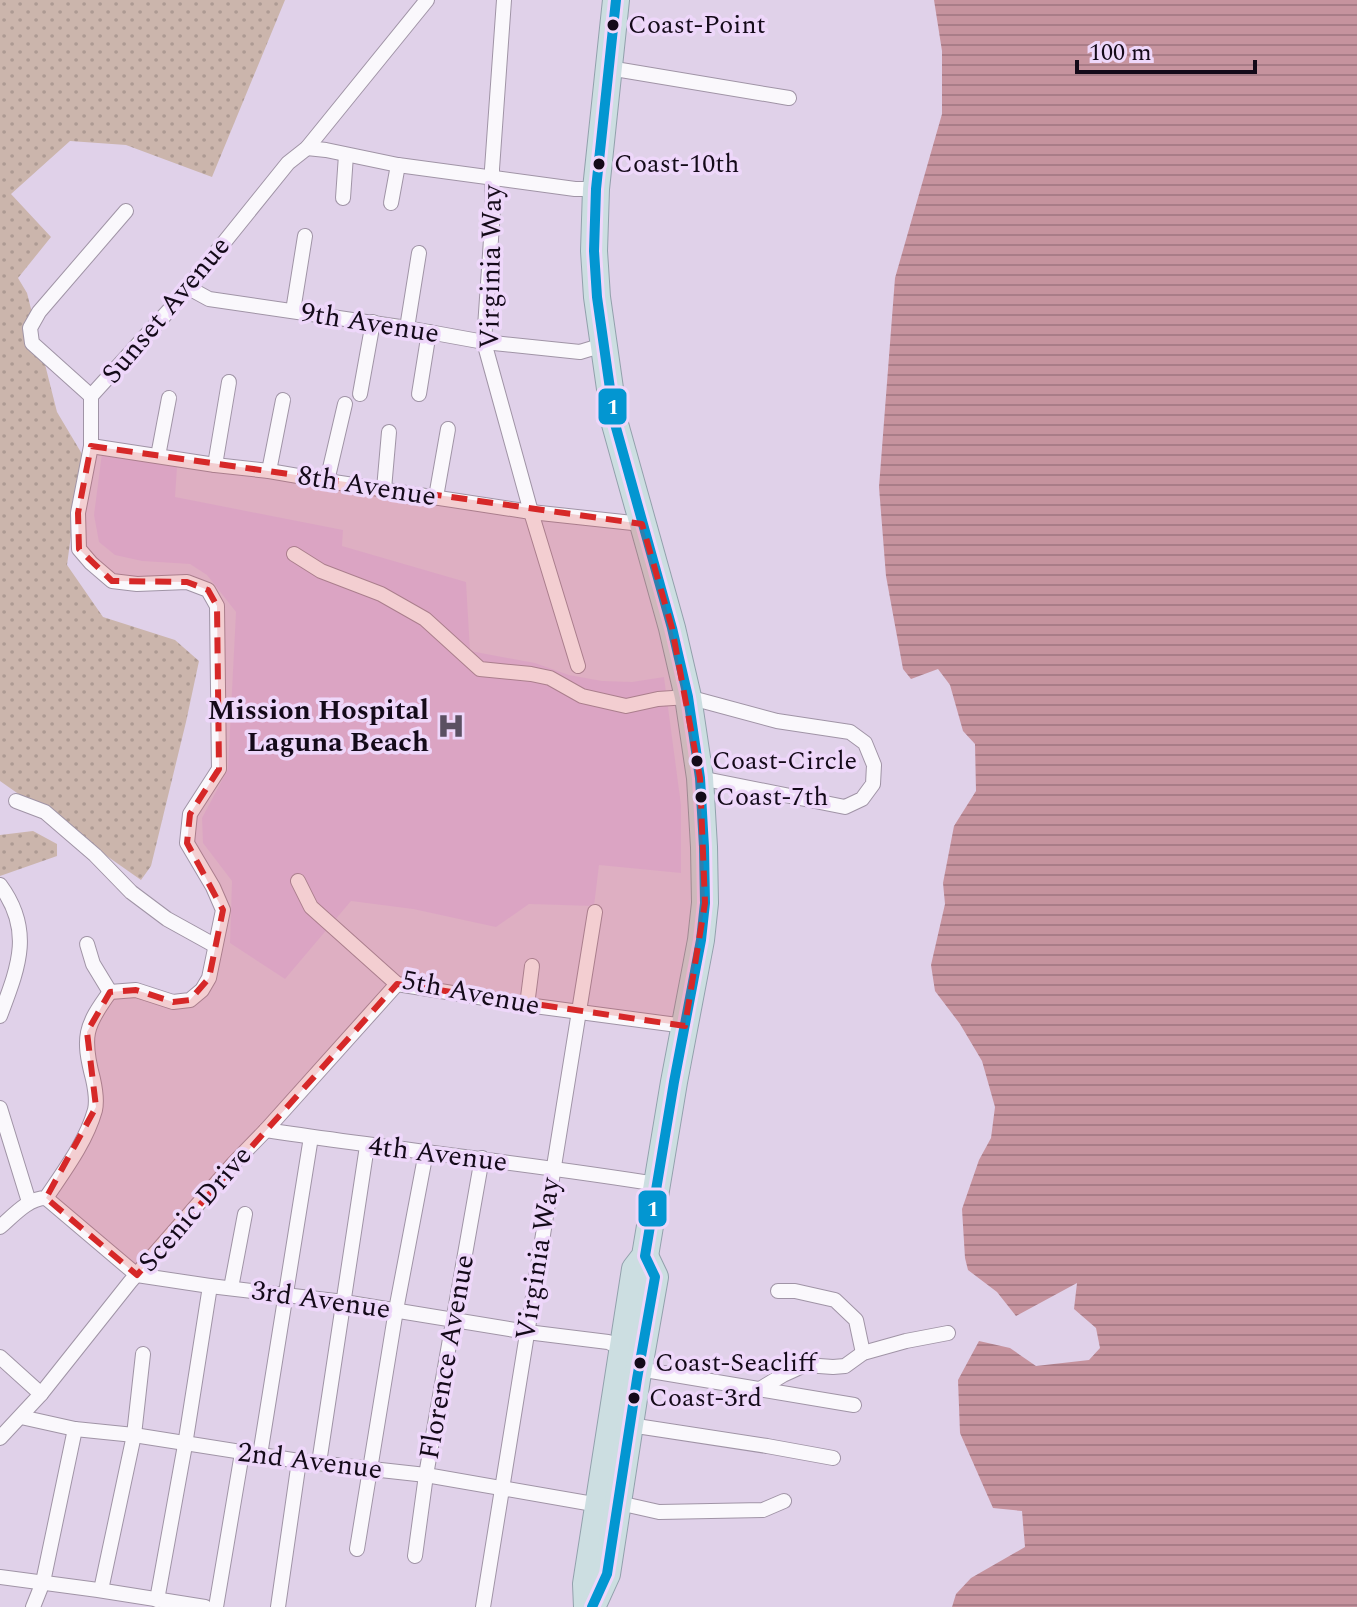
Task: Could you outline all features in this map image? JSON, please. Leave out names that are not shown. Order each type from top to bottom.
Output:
[{"type":"highway","points":[[609,1504],[625,1462],[630,1430],[635,1269],[645,1256],[705,903],[700,778],[688,697],[666,604],[615,424],[597,297],[594,251],[596,189],[616,0]]},
{"type":"highway","points":[[594,1600],[607,1574],[609,1504],[632,1348]]},
{"type":"street","name":"Sunset Avenue","points":[[214,945],[223,910],[187,843],[190,814],[219,769],[217,606],[208,590],[187,582],[137,584],[112,581],[79,549],[78,513],[91,446],[91,396],[172,307],[288,163],[307,148],[427,0]]},
{"type":"street","name":"Virginia Way","points":[[504,0],[484,342],[578,666]]},
{"type":"street","points":[[609,68],[789,98]]},
{"type":"street","points":[[307,148],[398,165],[575,189],[596,189]]},
{"type":"street","points":[[343,198],[346,155]]},
{"type":"street","points":[[391,203],[398,165]]},
{"type":"street","points":[[91,396],[32,343],[30,328],[39,312],[126,211]]},
{"type":"street","points":[[293,311],[305,236]]},
{"type":"street","points":[[407,328],[419,253]]},
{"type":"street","name":"9th Avenue","points":[[187,287],[209,299],[293,311],[320,322],[373,322],[484,342],[580,352],[603,345]]},
{"type":"street","points":[[360,394],[373,322]]},
{"type":"street","points":[[419,394],[429,332]]},
{"type":"street","points":[[215,465],[229,382]]},
{"type":"street","points":[[158,456],[169,398]]},
{"type":"street","points":[[269,471],[283,400]]},
{"type":"street","points":[[327,481],[345,404]]},
{"type":"street","points":[[436,497],[448,429]]},
{"type":"street","points":[[384,489],[389,432]]},
{"type":"street","name":"8th Avenue","points":[[91,446],[531,512],[642,524]]},
{"type":"street","points":[[294,554],[321,571],[381,594],[425,619],[480,669],[550,678],[582,696],[626,706],[688,697],[777,721],[850,732],[865,743],[874,765],[873,784],[862,799],[845,807],[700,778]]},
{"type":"street","points":[[16,801],[45,812],[95,855],[131,892],[167,919],[214,945],[209,978],[202,990],[190,1000],[173,1002],[136,990],[110,992]]},
{"type":"street","name":"5th Avenue","points":[[298,881],[311,907],[397,984],[685,1026]]},
{"type":"street","points":[[0,885],[8,896],[21,939],[14,975],[0,1016]]},
{"type":"street","name":"Virginia Way","points":[[483,1607],[595,912]]},
{"type":"street","points":[[87,944],[93,964],[110,992]]},
{"type":"street","points":[[527,1005],[532,966]]},
{"type":"street","name":"Scenic Drive","points":[[1,1436],[41,1394],[137,1275],[233,1164],[397,984]]},
{"type":"street","points":[[46,1198],[78,1146],[96,1107],[87,1032],[93,1016],[110,992]]},
{"type":"street","points":[[0,1108],[29,1202]]},
{"type":"street","name":"4th Avenue","points":[[266,1130],[657,1184]]},
{"type":"street","points":[[260,1455],[311,1137]]},
{"type":"street","points":[[319,1463],[367,1146]]},
{"type":"street","points":[[357,1549],[396,1310],[426,1152]]},
{"type":"street","name":"Florence Avenue","points":[[415,1556],[426,1475],[482,1158]]},
{"type":"street","points":[[0,1227],[29,1202],[46,1198],[137,1275]]},
{"type":"street","points":[[231,1288],[245,1214]]},
{"type":"street","name":"3rd Avenue","points":[[137,1275],[344,1302],[612,1343],[760,1389],[854,1405]]},
{"type":"street","points":[[157,1600],[210,1286]]},
{"type":"street","points":[[778,1291],[795,1291],[835,1300],[856,1320],[863,1353]]},
{"type":"street","points":[[760,1389],[805,1365],[845,1366],[863,1353],[948,1333]]},
{"type":"street","points":[[101,1590],[134,1435],[143,1354]]},
{"type":"street","points":[[0,1357],[41,1394]]},
{"type":"street","name":"2nd Avenue","points":[[21,1417],[75,1429],[134,1435],[299,1461],[426,1475],[659,1512],[763,1510],[784,1501]]},
{"type":"street","points":[[33,1607],[43,1582],[75,1429]]},
{"type":"street","points":[[630,1430],[767,1446],[833,1458]]},
{"type":"street","points":[[216,1607],[242,1453]]},
{"type":"street","points":[[278,1607],[299,1461]]},
{"type":"street","points":[[0,1577],[205,1607]]},
{"type":"highlighted area","points":[[91,446],[642,524],[672,628],[700,778],[705,903],[685,1026],[397,984],[137,1275],[46,1198],[96,1107],[87,1032],[110,992],[136,990],[173,1002],[190,1000],[209,978],[223,910],[187,843],[190,814],[219,769],[217,606],[208,590],[187,582],[112,581],[79,549],[78,513]]},
{"type":"shaded area","points":[[0,0],[285,0],[212,177],[126,145],[70,141],[11,194],[51,237],[18,278],[27,293],[57,412],[82,454],[67,565],[103,617],[175,640],[199,661],[151,866],[141,880],[0,781]]},
{"type":"shaded area","points":[[934,0],[1357,0],[1357,1607],[952,1607],[956,1594],[971,1578],[1025,1547],[1022,1511],[993,1508],[960,1433],[958,1380],[979,1341],[1010,1348],[1036,1366],[1089,1360],[1100,1348],[1096,1328],[1074,1309],[1077,1283],[1016,1316],[997,1292],[968,1270],[965,1258],[962,1209],[979,1160],[991,1138],[995,1107],[982,1061],[935,991],[931,965],[945,904],[943,883],[954,826],[976,791],[975,744],[963,731],[950,685],[938,669],[911,679],[903,669],[886,576],[879,487],[895,278],[942,114],[942,51]]},
{"type":"shaded area","name":"Mission Hospital Laguna Beach","points":[[102,453],[177,467],[175,497],[343,530],[342,546],[466,582],[470,651],[535,663],[569,675],[602,681],[632,682],[664,677],[681,805],[681,873],[599,865],[594,906],[529,904],[496,927],[413,909],[351,901],[285,979],[230,943],[232,881],[203,843],[202,818],[228,769],[236,612],[207,575],[190,564],[142,561],[115,555],[99,542],[94,515]]},
{"type":"shaded area","points":[[33,831],[57,844],[57,856],[0,876],[0,835]]},
{"type":"transit line","name":"1","points":[[592,1607],[607,1574],[655,1277],[645,1256],[705,903],[700,778],[688,697],[615,424],[597,297],[594,251],[596,189],[616,0]]},
{"type":"place","name":"Coast-Point","points":[[613,25]]},
{"type":"place","name":"Coast-10th","points":[[599,164]]},
{"type":"place","name":"Mission Hospital Laguna Beach","points":[[451,726]]},
{"type":"place","name":"Coast-Circle","points":[[697,761]]},
{"type":"place","name":"Coast-7th","points":[[701,797]]},
{"type":"place","name":"Coast-Seacliff","points":[[640,1363]]},
{"type":"place","name":"Coast-3rd","points":[[634,1398]]}]
